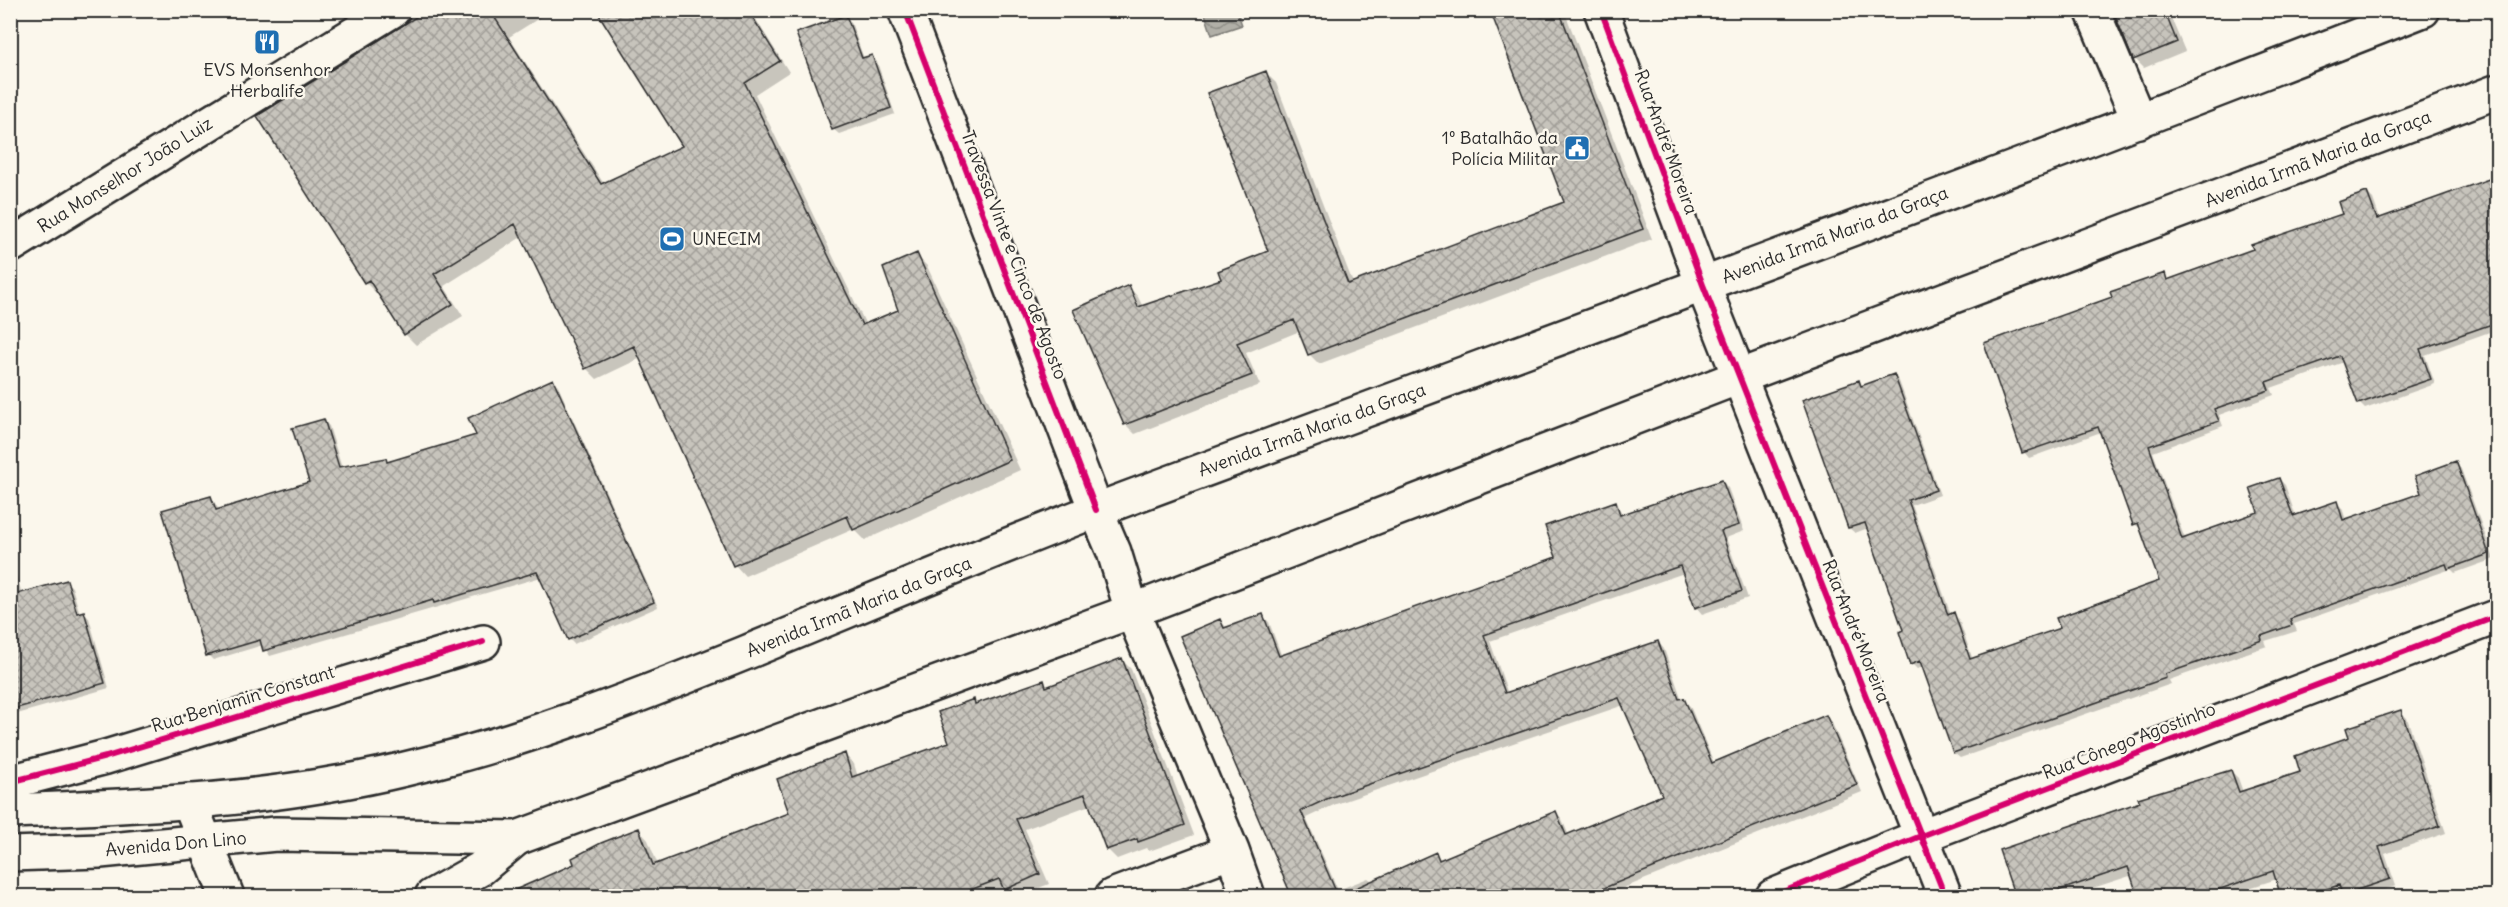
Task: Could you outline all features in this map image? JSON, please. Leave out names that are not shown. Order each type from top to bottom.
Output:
[{"type":"main road","name":"Rua Monselhor João Luiz","points":[[10,246],[393,10]]},
{"type":"main road","name":"Travessa Vinte e Cinco de Agosto","points":[[905,10],[1114,552],[1132,611]]},
{"type":"main road","name":"Rua André Moreira","points":[[1601,10],[1702,285],[1945,897]]},
{"type":"main road","points":[[2092,10],[2139,121]]},
{"type":"main road","name":"Avenida Irmã Maria da Graça","points":[[189,801],[312,789],[406,769],[514,740],[667,685],[1096,510],[2139,121],[2423,10]]},
{"type":"main road","name":"Avenida Irmã Maria da Graça","points":[[342,835],[517,838],[1132,611],[1739,377],[2498,91]]},
{"type":"main road","points":[[1132,611],[1232,851],[1248,897]]},
{"type":"main road","name":"Rua Cônego Agostinho","points":[[1773,897],[1921,836],[2498,616]]},
{"type":"main road","name":"Rua Benjamin Constant","points":[[10,782],[106,756],[483,642]]},
{"type":"main road","points":[[10,811],[189,801],[227,897]]},
{"type":"main road","name":"Avenida Don Lino","points":[[10,854],[100,851],[276,834],[342,835]]},
{"type":"main road","points":[[432,897],[480,868],[517,838]]},
{"type":"main road","points":[[1112,897],[1232,851]]},
{"type":"water","points":[[1204,11],[1237,11],[1242,25],[1212,35]]},
{"type":"building","points":[[427,10],[490,10],[601,184],[682,146],[596,10],[748,10],[780,61],[745,83],[862,325],[898,310],[883,268],[917,253],[1010,460],[853,530],[847,516],[733,566],[634,346],[585,369],[515,224],[434,274],[453,304],[404,335],[369,280],[364,283],[257,116]]},
{"type":"building","name":"1º Batalhão da Polícia Militar","points":[[1490,10],[1559,10],[1643,229],[1308,355],[1294,320],[1237,343],[1252,375],[1124,425],[1073,310],[1129,285],[1138,307],[1221,279],[1218,271],[1268,251],[1207,93],[1266,71],[1348,284],[1564,202]]},
{"type":"building","points":[[2113,10],[2164,10],[2177,42],[2133,60]]},
{"type":"building","points":[[846,15],[862,58],[872,55],[891,108],[832,130],[796,33]]},
{"type":"building","points":[[2489,179],[2498,203],[2498,322],[2420,349],[2431,379],[2358,404],[2340,356],[2266,382],[2269,390],[2214,409],[2219,421],[2149,446],[2182,539],[2258,512],[2250,488],[2279,478],[2293,516],[2337,501],[2343,520],[2421,493],[2415,476],[2456,461],[2489,554],[2448,569],[2446,564],[2290,619],[2292,625],[2261,636],[2262,640],[2165,674],[2166,678],[1953,753],[1920,661],[1910,665],[1899,632],[1903,630],[1865,523],[1848,528],[1802,400],[1859,380],[1861,386],[1894,374],[1936,490],[1908,500],[1948,615],[1954,612],[1970,659],[2060,628],[2056,618],[2159,581],[2138,523],[2133,525],[2098,427],[2022,453],[1984,343],[2112,297],[2110,292],[2165,273],[2167,280],[2253,249],[2251,245],[2342,214],[2338,202],[2367,192],[2377,219]]},
{"type":"building","points":[[553,379],[654,602],[568,640],[537,572],[434,603],[433,600],[263,651],[260,640],[206,656],[162,510],[211,496],[216,510],[309,482],[292,428],[324,419],[339,467],[386,458],[387,462],[476,435],[468,418]]},
{"type":"building","points":[[1722,480],[1739,525],[1721,531],[1742,591],[1695,608],[1680,566],[1484,635],[1505,693],[1658,641],[1679,699],[1684,698],[1712,763],[1826,715],[1857,785],[1582,897],[1292,897],[1180,636],[1220,619],[1224,628],[1263,614],[1279,656],[1556,557],[1545,526],[1616,501],[1620,515]],"holes":[[[1619,698],[1662,795],[1566,835],[1556,811],[1439,860],[1436,852],[1338,896],[1301,811],[1329,798]]]},
{"type":"building","points":[[67,580],[77,613],[84,611],[105,683],[10,710],[10,596]]},
{"type":"building","points":[[1122,658],[1185,825],[1138,842],[1137,839],[1106,850],[1085,794],[1016,819],[1040,874],[1004,890],[999,879],[952,897],[499,897],[574,864],[572,858],[601,843],[639,828],[653,865],[789,813],[777,779],[845,753],[852,777],[949,742],[938,712],[974,699],[975,704],[1044,680],[1046,687]]},
{"type":"building","points":[[2401,710],[2440,826],[2379,847],[2390,879],[2342,895],[2339,885],[2304,897],[2281,897],[2273,871],[2197,897],[2138,897],[2128,867],[2040,897],[2015,897],[1999,850],[2140,802],[2138,798],[2231,770],[2239,792],[2300,772],[2295,756],[2349,737],[2346,728]]},
{"type":"cycle path","points":[[905,10],[1096,510]]},
{"type":"cycle path","points":[[1601,10],[1703,285],[1945,896]]},
{"type":"cycle path","points":[[1773,896],[1921,836],[2498,616]]},
{"type":"cycle path","points":[[10,782],[106,757],[483,642]]},
{"type":"place","name":"EVS Monsenhor Herbalife","points":[[267,42]]},
{"type":"place","name":"1º Batalhão da Polícia Militar","points":[[1577,148]]},
{"type":"place","name":"UNECIM","points":[[672,239]]}]
